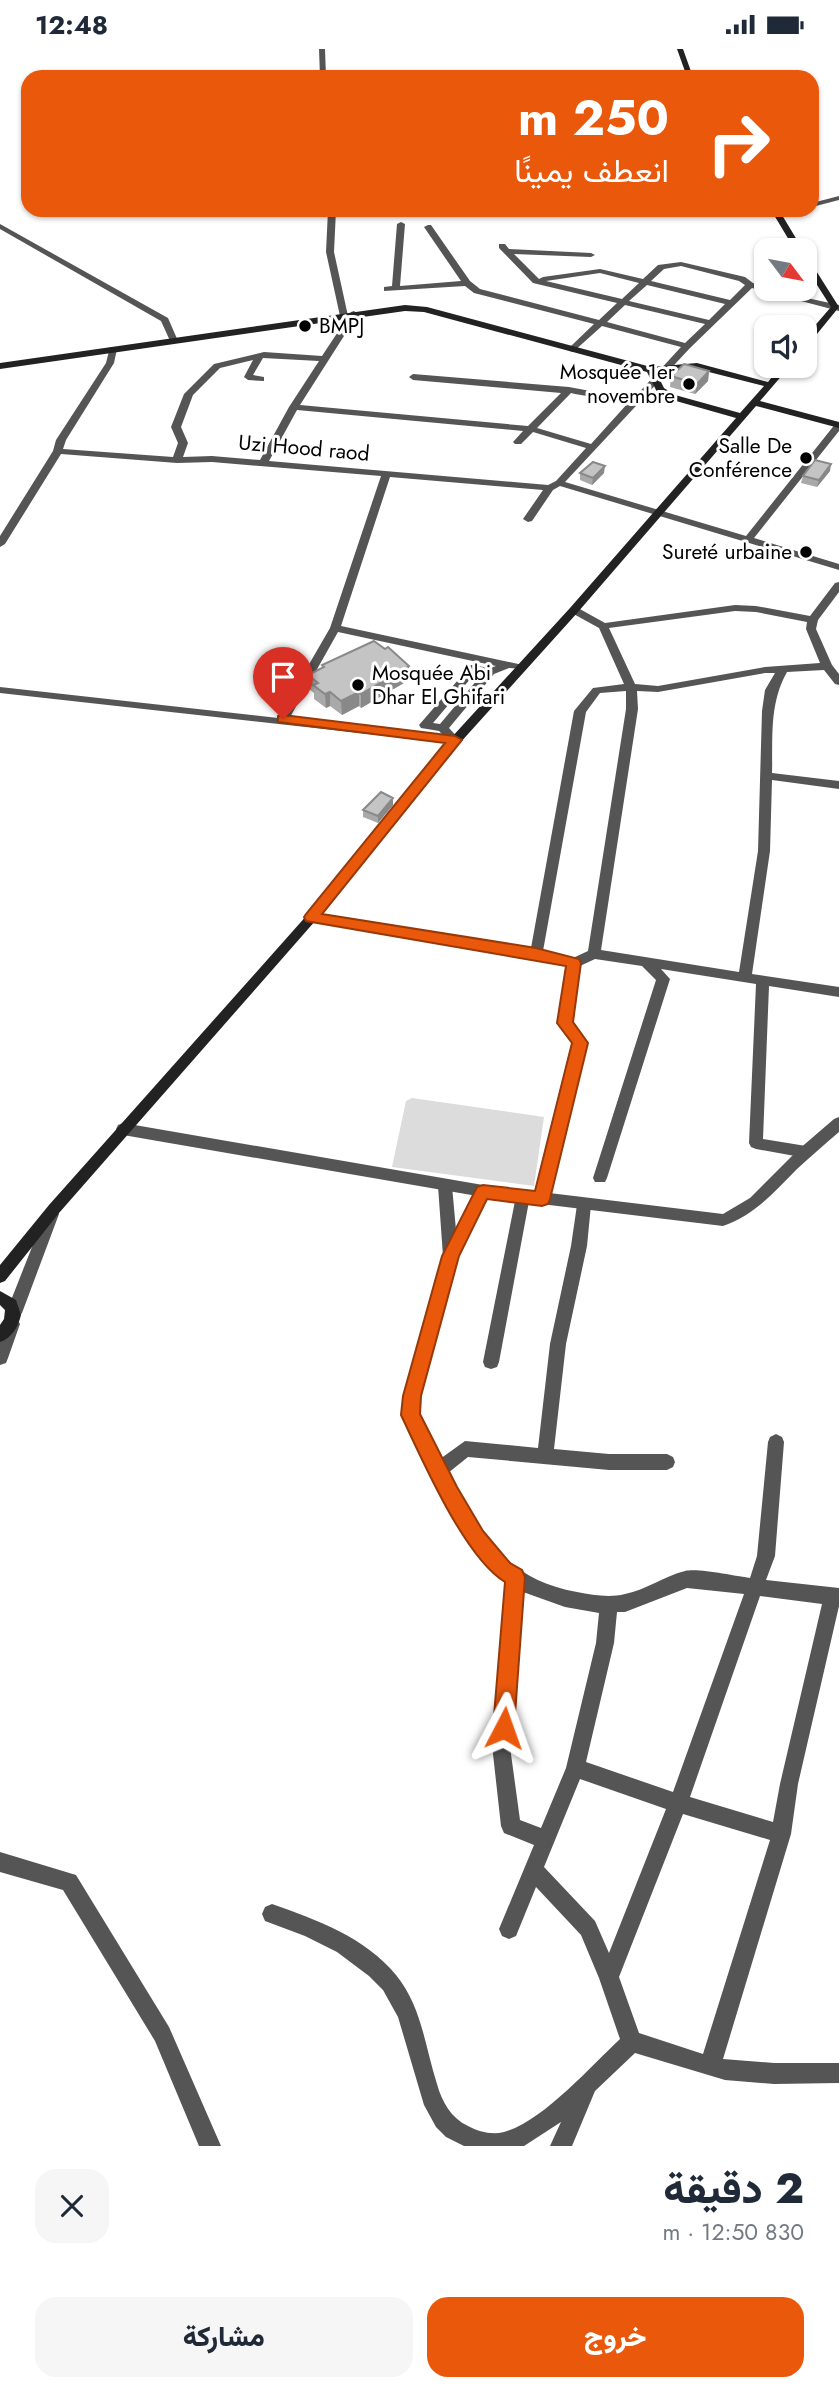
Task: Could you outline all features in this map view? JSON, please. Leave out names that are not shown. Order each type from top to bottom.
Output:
[{"type":"main road","points":[[680,49],[688,70]]},
{"type":"main road","points":[[778,217],[792,238]]},
{"type":"main road","points":[[817,278],[837,308],[817,330]]},
{"type":"main road","points":[[0,366],[405,308],[424,309],[651,370],[697,366],[770,385]]},
{"type":"main road","points":[[651,370],[660,390],[672,397],[744,417]]},
{"type":"main road","points":[[0,1276],[123,1129],[312,917],[514,666],[575,610],[776,378]]},
{"type":"main road","points":[[756,403],[839,425]]},
{"type":"main road","points":[[0,1298],[10,1303],[9,1324]]},
{"type":"street","points":[[322,49],[323,70]]},
{"type":"street","points":[[819,203],[839,198]]},
{"type":"street","points":[[263,464],[349,315],[330,253],[331,217]]},
{"type":"street","points":[[401,224],[392,289],[467,283]]},
{"type":"street","points":[[0,226],[166,320],[174,341]]},
{"type":"street","points":[[428,227],[467,283],[477,291],[687,346]]},
{"type":"street","points":[[591,255],[505,249],[535,280],[710,323]]},
{"type":"street","points":[[573,349],[661,267],[673,264],[742,279],[750,285],[837,308]]},
{"type":"street","points":[[535,280],[600,271],[730,303]]},
{"type":"street","points":[[528,519],[554,485],[687,346],[750,285]]},
{"type":"street","points":[[0,544],[58,451],[61,440],[96,389],[110,363],[113,349]]},
{"type":"street","points":[[177,460],[183,443],[176,427],[189,394],[217,366],[258,357],[324,359]]},
{"type":"street","points":[[258,357],[248,377],[261,379]]},
{"type":"street","points":[[413,377],[569,390],[636,402]]},
{"type":"street","points":[[519,442],[569,390]]},
{"type":"street","points":[[294,407],[531,429],[592,447]]},
{"type":"street","points":[[747,541],[839,425]]},
{"type":"street","name":"Uzi Hood raod","points":[[58,451],[177,460],[212,459],[386,475],[554,485],[747,541],[837,563]]},
{"type":"street","points":[[283,719],[335,628],[386,475]]},
{"type":"street","points":[[839,585],[813,620],[811,629],[827,666],[839,682]]},
{"type":"street","points":[[603,626],[735,607],[756,608],[813,620]]},
{"type":"street","points":[[575,610],[603,626],[631,687],[632,709],[594,954]]},
{"type":"street","points":[[335,628],[514,666]]},
{"type":"street","points":[[455,740],[443,728],[425,725],[475,667],[490,672],[514,666]]},
{"type":"street","points":[[536,954],[580,711],[597,690],[631,687],[658,689],[783,669],[827,666]]},
{"type":"street","points":[[745,978],[764,851],[771,690],[783,669]]},
{"type":"street","points":[[443,728],[490,672]]},
{"type":"street","points":[[0,690],[455,740]]},
{"type":"street","points":[[767,776],[839,785]]},
{"type":"street","points":[[312,917],[536,954],[574,963],[594,954],[839,992]]},
{"type":"street","points":[[542,1199],[580,1043],[565,1023],[574,963]]},
{"type":"street","points":[[600,1178],[663,979],[646,963]]},
{"type":"street","points":[[763,981],[756,1143],[806,1151]]},
{"type":"street","points":[[123,1129],[444,1186],[723,1220],[741,1214],[839,1122]]},
{"type":"street","points":[[444,1186],[450,1256]]},
{"type":"street","points":[[483,1191],[450,1256],[412,1396],[411,1415],[438,1471],[476,1538],[503,1570],[524,1584],[565,1598],[609,1604],[625,1603],[687,1579],[836,1597],[789,1784],[781,1834],[710,2066]]},
{"type":"street","points":[[491,1362],[523,1196]]},
{"type":"street","points":[[545,1455],[558,1344],[579,1246],[584,1205]]},
{"type":"street","points":[[0,1357],[9,1324],[54,1209]]},
{"type":"street","points":[[609,1977],[678,1803],[766,1556],[776,1442]]},
{"type":"street","points":[[438,1471],[465,1448],[609,1462],[667,1462]]},
{"type":"street","points":[[515,1577],[502,1754],[511,1826],[546,1840]]},
{"type":"street","points":[[509,1929],[575,1768],[605,1643],[609,1604]]},
{"type":"street","points":[[575,1768],[781,1834]]},
{"type":"street","points":[[0,1862],[69,1882],[162,2034],[210,2146]]},
{"type":"street","points":[[534,1871],[587,1928],[609,1977],[632,2042]]},
{"type":"street","points":[[272,1914],[342,1943],[376,1968],[401,1999],[412,2024],[436,2108],[449,2129],[476,2141],[501,2144],[522,2137],[632,2042]]},
{"type":"street","points":[[632,2042],[664,2049],[710,2066],[764,2072],[839,2073]]},
{"type":"street","points":[[561,2146],[590,2080]]},
{"type":"shaded area","points":[[412,1098],[544,1117],[534,1186],[392,1167],[406,1101]]},
{"type":"building","points":[[684,364],[709,371],[697,384],[671,376]]},
{"type":"building","points":[[815,460],[831,464],[819,480],[803,476]]},
{"type":"building","points":[[593,462],[605,466],[593,478],[580,473]]},
{"type":"building","points":[[374,641],[385,649],[388,647],[409,666],[361,694],[359,692],[341,701],[330,692],[325,694],[313,685],[318,683],[308,675],[324,667],[322,665]]},
{"type":"building","points":[[381,792],[393,798],[378,816],[363,810]]},
{"type":"place","name":"BMPJ","points":[[305,326]]},
{"type":"place","name":"Mosquée 1er novembre","points":[[689,384]]},
{"type":"place","name":"Salle De Conférence","points":[[806,458]]},
{"type":"place","name":"Sureté urbaine","points":[[806,552]]},
{"type":"place","name":"Mosquée Abi Dhar El Ghifari","points":[[358,685]]},
{"type":"route","points":[[283,719],[455,740],[312,917],[536,954],[574,963],[565,1023],[580,1043],[542,1199],[483,1191],[450,1256],[412,1396],[411,1415],[450,1493],[476,1538],[503,1570],[515,1577],[504,1728]]}]
